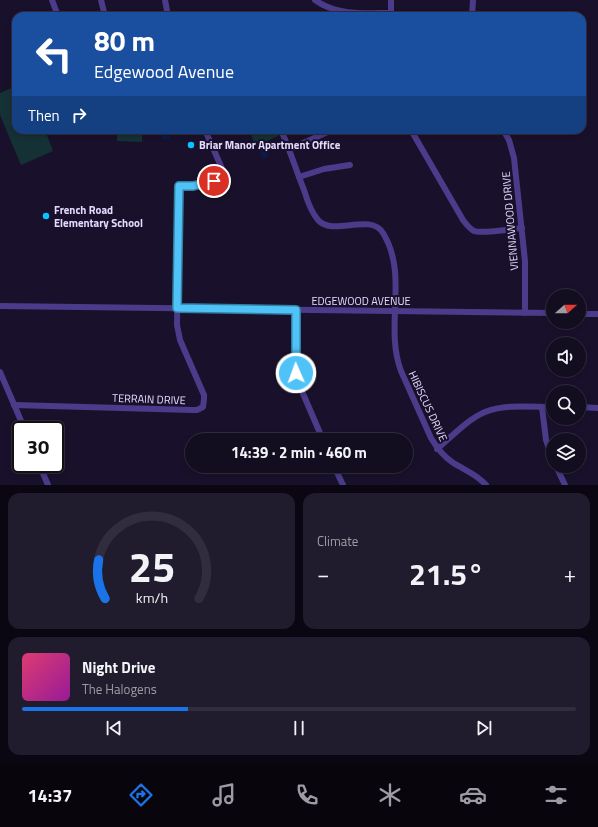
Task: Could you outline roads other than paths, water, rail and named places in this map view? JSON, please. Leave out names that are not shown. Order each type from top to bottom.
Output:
[{"type":"street","points":[[52,0],[56,12]]},
{"type":"street","points":[[102,0],[104,12]]},
{"type":"street","points":[[165,0],[167,12]]},
{"type":"street","points":[[315,0],[326,6],[342,11],[358,12]]},
{"type":"street","points":[[391,0],[391,12]]},
{"type":"street","points":[[472,12],[473,0]]},
{"type":"street","points":[[177,308],[179,186],[203,184],[223,178],[224,173],[206,134]]},
{"type":"street","points":[[283,134],[290,149],[299,177],[324,169],[350,165]]},
{"type":"street","points":[[290,149],[323,134]]},
{"type":"street","points":[[413,134],[463,220],[468,226],[473,230],[480,232],[522,228]]},
{"type":"street","name":"VIENNAWOOD DRIVE","points":[[505,134],[509,140],[514,158],[522,228],[525,261],[525,313]]},
{"type":"street","name":"HIBISCUS DRIVE","points":[[299,177],[309,205],[315,217],[322,224],[332,226],[372,225],[383,233],[394,258],[396,272],[394,338],[397,360],[428,432],[437,448],[449,460],[476,475],[486,485]]},
{"type":"street","name":"EDGEWOOD AVENUE","points":[[0,306],[546,313]]},
{"type":"street","name":"TERRAIN DRIVE","points":[[14,405],[200,409],[204,403],[204,395],[178,334],[177,308]]},
{"type":"street","points":[[296,310],[296,373],[301,390],[320,433]]},
{"type":"street","points":[[586,314],[598,314]]},
{"type":"street","points":[[0,372],[21,421]]},
{"type":"street","points":[[542,407],[546,440]]},
{"type":"street","points":[[437,448],[475,418],[484,413],[503,408],[546,407]]},
{"type":"street","points":[[586,407],[598,408]]},
{"type":"street","points":[[43,473],[48,485]]},
{"type":"street","points":[[337,473],[343,485]]},
{"type":"street","points":[[559,473],[565,485]]},
{"type":"place","name":"Briar Manor Apartment Office","points":[[191,145]]},
{"type":"place","name":"French Road Elementary School","points":[[46,216]]}]
